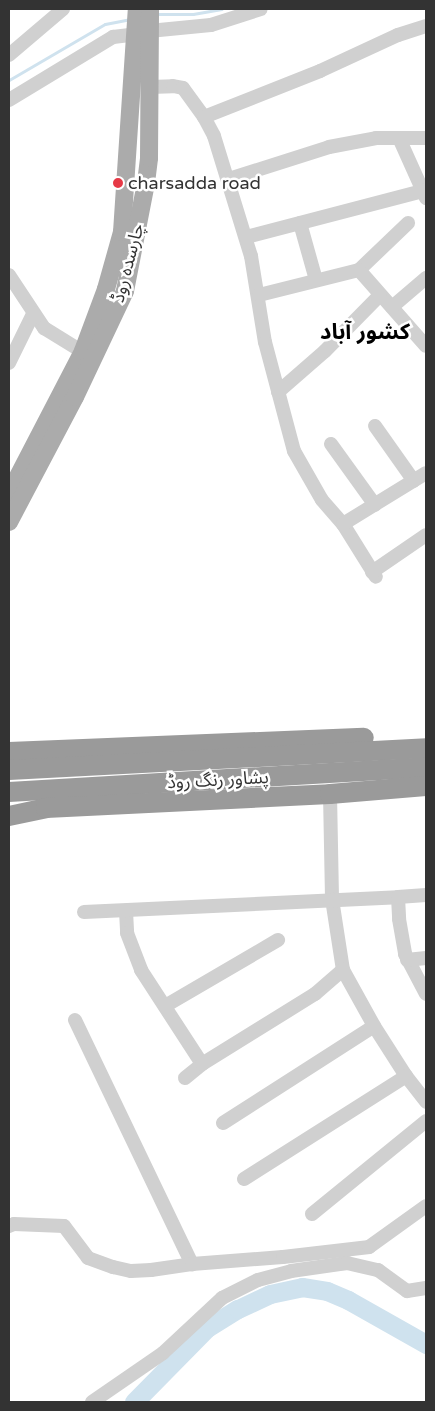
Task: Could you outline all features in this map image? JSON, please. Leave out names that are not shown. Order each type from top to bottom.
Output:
[{"type":"highway","points":[[10,764],[426,736]]},
{"type":"highway","name":"پشاور رنگ روڈ","points":[[10,764],[426,748]]},
{"type":"highway","name":"پشاور رنگ روڈ","points":[[12,791],[426,767]]},
{"type":"highway","points":[[9,816],[46,808],[330,794],[426,786]]},
{"type":"main road","name":"چارسدہ روڈ","points":[[9,494],[125,291],[149,158],[150,87],[143,19]]},
{"type":"main road","name":"چارسدہ روڈ","points":[[9,522],[75,397],[122,232],[143,19]]},
{"type":"street","points":[[9,55],[63,9]]},
{"type":"street","points":[[9,100],[143,19],[211,25],[261,9]]},
{"type":"street","points":[[204,117],[320,72],[398,35],[426,26]]},
{"type":"street","points":[[150,87],[173,86],[183,88],[204,117],[214,136],[246,237],[259,294],[265,342],[294,451],[322,500],[343,524],[374,574],[426,534]]},
{"type":"street","points":[[229,179],[329,147],[376,138],[426,138]]},
{"type":"street","points":[[246,237],[424,194],[399,138]]},
{"type":"street","points":[[300,223],[316,280]]},
{"type":"street","points":[[259,294],[359,270],[408,223]]},
{"type":"street","points":[[359,270],[426,346]]},
{"type":"street","points":[[9,275],[44,328],[88,355]]},
{"type":"street","points":[[392,307],[424,285]]},
{"type":"street","points":[[278,392],[325,351],[380,295]]},
{"type":"street","points":[[9,363],[33,314]]},
{"type":"street","points":[[376,426],[414,480]]},
{"type":"street","points":[[331,444],[374,505]]},
{"type":"street","points":[[343,524],[426,473]]},
{"type":"street","points":[[330,794],[332,899],[342,970],[374,1026],[406,1076],[426,1102]]},
{"type":"street","points":[[84,912],[426,895]]},
{"type":"street","points":[[398,897],[399,919],[407,960],[426,994]]},
{"type":"street","points":[[126,911],[127,932],[141,970],[202,1064]]},
{"type":"street","points":[[165,1006],[278,940]]},
{"type":"street","points":[[407,960],[426,958]]},
{"type":"street","points":[[185,1078],[202,1064],[315,994],[342,970]]},
{"type":"street","points":[[75,1020],[192,1264]]},
{"type":"street","points":[[223,1123],[374,1026]]},
{"type":"street","points":[[244,1179],[406,1076]]},
{"type":"street","points":[[312,1214],[426,1121]]},
{"type":"street","points":[[9,1226],[14,1224],[64,1226],[88,1258],[113,1268],[131,1271],[369,1247],[426,1206]]},
{"type":"street","points":[[369,1247],[378,1270]]},
{"type":"street","points":[[92,1402],[163,1353],[222,1298],[258,1280],[291,1271],[347,1263],[378,1270],[407,1292],[426,1288]]},
{"type":"waterway","points":[[156,14],[193,14],[222,9]]},
{"type":"waterway","points":[[9,80],[105,24],[130,19]]},
{"type":"waterway","points":[[134,1402],[207,1328],[238,1309],[270,1294],[302,1287],[327,1291],[348,1300],[426,1344]]},
{"type":"place","name":"charsadda road","points":[[118,183]]},
{"type":"district","name":"کشور آباد","points":[[365,333]]}]
